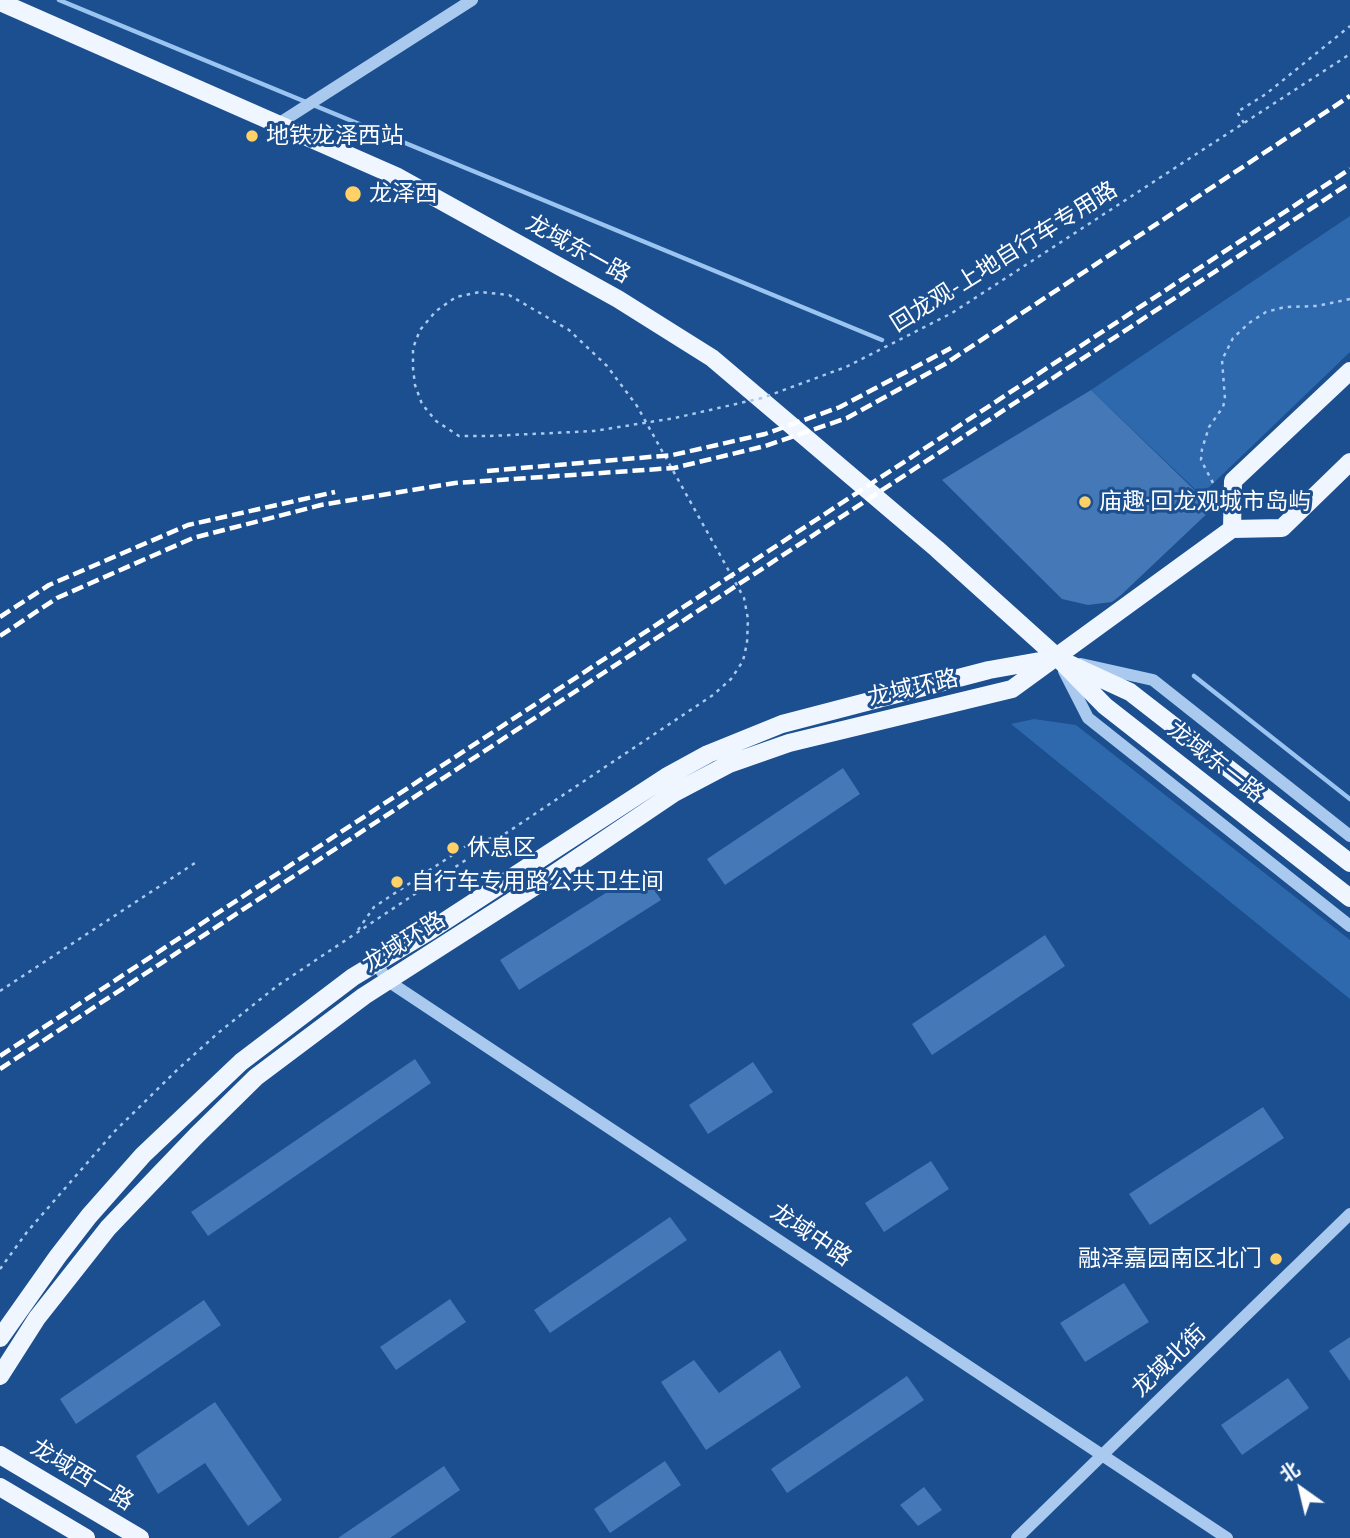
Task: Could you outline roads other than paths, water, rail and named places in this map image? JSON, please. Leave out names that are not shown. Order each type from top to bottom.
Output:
[{"type":"main road","name":"龙域东一路","points":[[0,2],[398,177],[618,299],[712,358],[937,549],[1058,658],[1105,706],[1350,898]]},
{"type":"main road","points":[[1350,371],[1233,481],[1231,529],[1282,528],[1350,462]]},
{"type":"main road","name":"龙域环路","points":[[0,1376],[37,1318],[108,1228],[256,1077],[309,1035],[674,793],[729,764],[789,743],[1013,689],[1231,529]]},
{"type":"main road","name":"龙域东一路","points":[[1058,658],[1130,692],[1350,863]]},
{"type":"main road","name":"龙域环路","points":[[0,1338],[66,1246],[143,1155],[241,1062],[353,977],[666,777],[708,754],[782,724],[989,670],[1058,658]]},
{"type":"main road","name":"龙域西一路","points":[[0,1455],[140,1538]]},
{"type":"main road","points":[[0,1487],[86,1538]]},
{"type":"street","points":[[278,124],[472,0]]},
{"type":"street","points":[[1058,658],[1153,680],[1350,836]]},
{"type":"street","points":[[1058,658],[1088,718],[1350,926]]},
{"type":"street","name":"龙域中路","points":[[376,963],[388,981],[1227,1538]]},
{"type":"street","name":"龙域北街","points":[[1017,1538],[1350,1214]]},
{"type":"waterway","points":[[59,0],[882,340]]},
{"type":"waterway","points":[[1194,676],[1350,799]]},
{"type":"railway","points":[[0,636],[57,598],[193,538],[321,505],[455,483],[674,468],[765,446],[847,418],[945,364],[1350,96]]},
{"type":"railway","points":[[0,1056],[1350,169]]},
{"type":"railway","points":[[0,1069],[1350,183]]},
{"type":"railway","points":[[487,471],[673,455],[765,434],[840,407],[951,348]]},
{"type":"railway","points":[[0,617],[49,585],[188,525],[335,492]]},
{"type":"place","name":"地铁龙泽西站","points":[[252,136]]},
{"type":"place","name":"龙泽西","points":[[353,194]]},
{"type":"place","name":"庙趣·回龙观城市岛屿","points":[[1085,502]]},
{"type":"place","name":"休息区","points":[[453,848]]},
{"type":"place","name":"自行车专用路公共卫生间","points":[[397,882]]},
{"type":"place","name":"融泽嘉园南区北门","points":[[1276,1259]]}]
